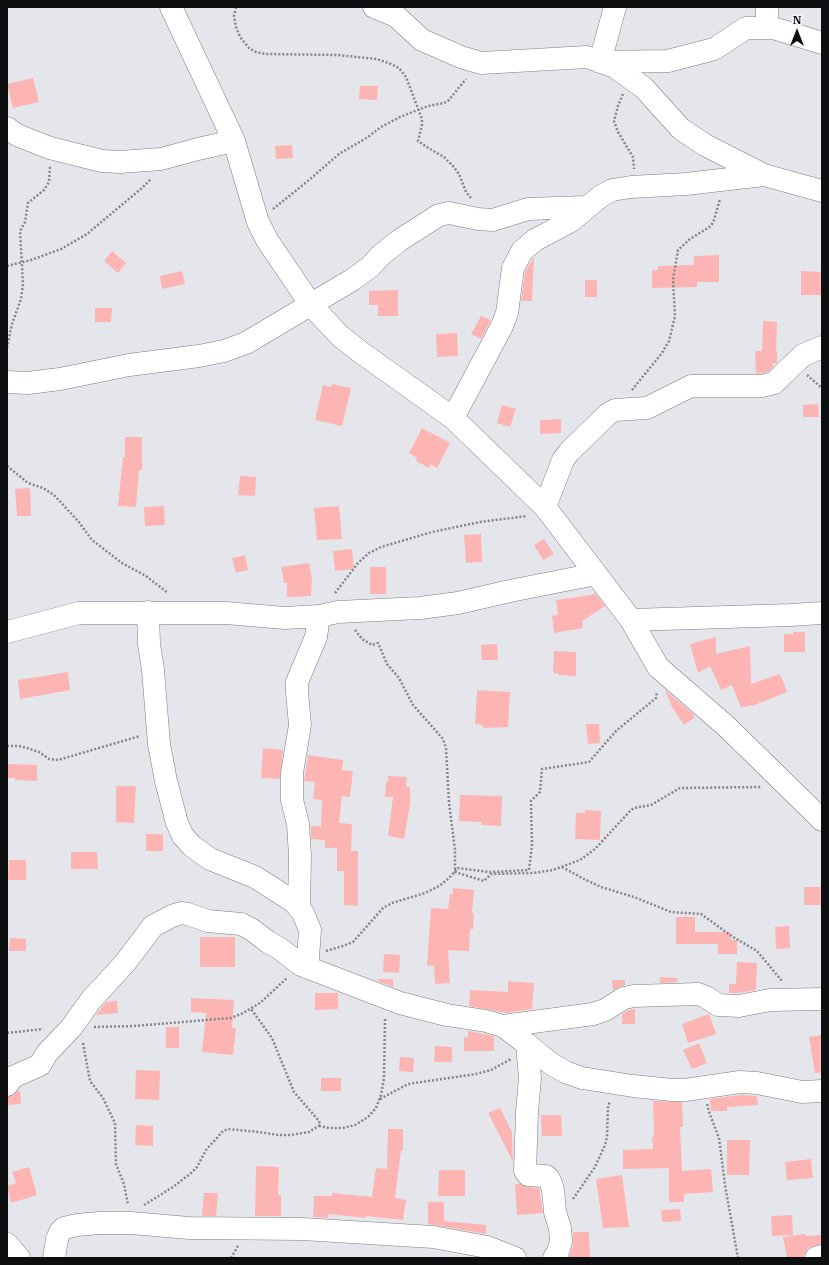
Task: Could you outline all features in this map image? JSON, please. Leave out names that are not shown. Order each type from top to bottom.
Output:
[{"type":"street","points":[[171,7],[234,141],[258,222],[267,240],[311,305],[340,336],[453,418],[548,510],[631,620],[658,667],[726,726],[822,820]]},
{"type":"street","points":[[374,7],[396,16],[422,40],[461,57],[481,63],[587,58],[615,67],[631,77],[644,88],[681,129],[705,145],[764,175],[822,191]]},
{"type":"street","points":[[600,62],[615,7]]},
{"type":"street","points":[[600,62],[668,62],[714,49],[746,28],[767,17],[773,28],[822,43]]},
{"type":"street","points":[[7,128],[17,135],[50,148],[102,161],[134,162],[161,159],[234,141]]},
{"type":"street","points":[[453,418],[502,326],[507,313],[513,268],[522,251],[535,240],[571,221],[585,208],[612,190],[764,175]]},
{"type":"street","points":[[7,382],[28,383],[60,379],[129,365],[199,356],[224,351],[246,342],[311,305],[370,267],[381,255],[400,240],[439,215],[449,213],[484,220],[493,220],[528,209],[585,208]]},
{"type":"street","points":[[548,510],[560,468],[569,452],[608,414],[615,410],[647,408],[691,386],[762,386],[774,383],[803,355],[822,347]]},
{"type":"street","points":[[7,632],[79,613],[226,613],[285,618],[436,607],[596,574]]},
{"type":"street","points":[[148,612],[149,644],[153,670],[157,730],[166,781],[177,823],[183,836],[192,846],[210,859],[255,877],[294,902],[303,913],[310,930],[305,961]]},
{"type":"street","points":[[631,620],[822,613]]},
{"type":"street","points":[[299,908],[300,856],[298,824],[292,800],[292,773],[300,725],[297,682],[316,637],[329,614]]},
{"type":"street","points":[[7,1085],[14,1077],[40,1065],[47,1053],[75,1028],[91,1000],[145,938],[153,926],[181,913],[208,921],[241,924],[251,929],[268,942],[305,961],[400,1003],[446,1015],[486,1021],[503,1026],[550,1063],[565,1072],[582,1078],[672,1090],[740,1082],[757,1083],[802,1092],[822,1091]]},
{"type":"street","points":[[503,1026],[594,1014],[605,1010],[624,998],[634,996],[698,994],[706,997],[718,1005],[732,1006],[770,1000],[822,999]]},
{"type":"street","points":[[527,1046],[530,1078],[526,1112],[525,1171],[528,1175],[546,1176],[549,1179],[553,1190],[554,1207],[560,1228],[561,1241],[558,1252],[554,1258]]},
{"type":"street","points":[[54,1258],[57,1239],[60,1232],[64,1228],[130,1218],[189,1228],[302,1230],[433,1237],[488,1247],[515,1258]]},
{"type":"street","points":[[7,1244],[19,1258]]},
{"type":"street","points":[[816,1258],[822,1256]]},
{"type":"path","points":[[236,7],[234,16],[240,37],[249,48],[256,52],[266,54],[338,54],[377,59],[399,68],[406,77],[422,122],[418,141],[444,158],[453,166],[459,174],[466,192],[474,202],[484,220]]},
{"type":"path","points":[[258,222],[339,154],[368,137],[381,127],[428,106],[441,104],[448,101],[481,63]]},
{"type":"path","points":[[618,190],[629,179],[634,164],[629,150],[618,132],[614,121],[618,106],[631,77]]},
{"type":"path","points":[[7,348],[23,284],[20,231],[25,222],[28,203],[44,190],[48,182],[50,148]]},
{"type":"path","points":[[7,266],[61,250],[87,234],[142,188],[156,172],[161,159]]},
{"type":"path","points":[[615,410],[666,346],[675,316],[673,280],[676,254],[681,246],[711,226],[728,179]]},
{"type":"path","points":[[7,466],[28,483],[44,488],[54,496],[78,521],[92,540],[122,563],[146,576],[170,594]]},
{"type":"path","points":[[454,872],[455,850],[446,748],[443,739],[413,705],[399,678],[387,664],[378,643],[372,646],[329,614],[333,596],[358,563],[369,553],[375,550],[432,532],[548,510]]},
{"type":"path","points":[[7,1033],[32,1030],[134,1026],[231,1018],[260,1003],[305,961],[316,953],[353,942],[383,908],[392,903],[425,893],[439,886],[458,868],[490,872],[529,870],[532,845],[531,801],[540,792],[542,769],[589,762],[616,731],[656,698],[658,667]]},
{"type":"path","points":[[7,746],[27,748],[39,752],[49,759],[58,760],[157,730]]},
{"type":"path","points":[[454,872],[484,880],[491,874],[533,873],[553,870],[580,860],[595,849],[634,808],[651,805],[680,788],[759,788],[782,781]]},
{"type":"path","points":[[562,867],[601,887],[634,897],[671,912],[701,914],[733,938],[757,951],[798,1000]]},
{"type":"path","points":[[75,1028],[86,1056],[88,1077],[103,1098],[115,1123],[116,1164],[124,1184],[130,1218],[190,1174],[206,1150],[223,1130],[290,1135],[304,1133],[319,1126],[344,1128],[355,1125],[368,1117],[376,1108],[384,1078],[386,998]]},
{"type":"path","points":[[251,1009],[272,1038],[294,1092],[319,1121],[319,1126]]},
{"type":"path","points":[[379,1099],[408,1084],[476,1074],[492,1070],[527,1046]]},
{"type":"path","points":[[557,1220],[594,1167],[602,1151],[607,1137],[608,1103],[617,1094],[633,1086]]},
{"type":"path","points":[[704,1087],[708,1112],[719,1138],[725,1185],[738,1258]]},
{"type":"building","points":[[33,78],[39,102],[13,108],[7,84]]},
{"type":"building","points":[[360,86],[378,86],[377,100],[359,99]]},
{"type":"building","points":[[292,145],[293,158],[276,159],[275,146]]},
{"type":"building","points":[[112,251],[126,263],[118,273],[104,261]]},
{"type":"building","points":[[719,255],[719,282],[697,282],[697,287],[652,288],[652,270],[658,270],[658,266],[694,265],[694,256]]},
{"type":"building","points":[[534,257],[532,301],[521,301],[525,272]]},
{"type":"building","points":[[182,271],[185,284],[162,289],[160,276]]},
{"type":"building","points":[[801,271],[821,272],[821,295],[801,295]]},
{"type":"building","points":[[585,280],[597,280],[597,297],[585,297]]},
{"type":"building","points":[[398,290],[398,316],[378,316],[378,305],[369,305],[369,291]]},
{"type":"building","points":[[95,308],[112,308],[111,322],[95,322]]},
{"type":"building","points":[[481,316],[491,320],[481,339],[471,334]]},
{"type":"building","points":[[763,321],[777,322],[777,363],[773,363],[773,367],[768,372],[756,374],[755,351],[762,351]]},
{"type":"building","points":[[457,333],[458,356],[437,357],[436,334]]},
{"type":"building","points":[[332,384],[351,388],[342,426],[315,420],[323,385],[331,387]]},
{"type":"building","points":[[818,404],[819,417],[803,417],[803,405]]},
{"type":"building","points":[[502,405],[516,409],[510,427],[497,423]]},
{"type":"building","points":[[561,419],[561,433],[540,434],[540,420]]},
{"type":"building","points":[[422,428],[450,443],[437,468],[431,464],[429,468],[416,461],[417,458],[409,453]]},
{"type":"building","points":[[125,437],[142,437],[142,470],[139,470],[136,507],[118,506],[123,457],[125,457]]},
{"type":"building","points":[[240,476],[256,477],[255,496],[238,495]]},
{"type":"building","points":[[30,488],[31,516],[17,516],[15,489]]},
{"type":"building","points":[[164,506],[165,525],[145,526],[144,507]]},
{"type":"building","points":[[339,506],[342,539],[317,540],[314,508]]},
{"type":"building","points":[[481,534],[482,562],[466,563],[464,535]]},
{"type":"building","points":[[544,539],[554,554],[543,560],[534,545]]},
{"type":"building","points":[[352,549],[354,569],[335,571],[333,551]]},
{"type":"building","points":[[245,555],[248,570],[236,573],[232,558]]},
{"type":"building","points":[[309,563],[312,579],[311,596],[287,597],[287,583],[284,583],[281,567]]},
{"type":"building","points":[[370,567],[386,567],[386,594],[370,594]]},
{"type":"building","points":[[595,593],[605,606],[582,621],[583,628],[554,633],[552,616],[558,615],[556,600],[591,595]]},
{"type":"building","points":[[793,632],[805,632],[805,652],[784,652],[784,634],[793,634]]},
{"type":"building","points":[[716,637],[716,654],[750,646],[751,684],[780,674],[787,692],[752,706],[741,708],[732,685],[721,690],[710,666],[698,673],[690,644]]},
{"type":"building","points":[[497,644],[498,660],[482,660],[481,645]]},
{"type":"building","points":[[554,651],[576,652],[576,676],[559,675],[553,673]]},
{"type":"building","points":[[68,672],[70,690],[20,699],[18,680]]},
{"type":"building","points":[[477,690],[510,692],[508,727],[483,728],[483,725],[475,724]]},
{"type":"building","points":[[665,690],[695,717],[684,725],[672,707]]},
{"type":"building","points":[[586,724],[599,724],[600,743],[588,744]]},
{"type":"building","points":[[263,748],[283,750],[280,779],[261,778]]},
{"type":"building","points":[[308,755],[343,760],[342,770],[353,771],[350,797],[342,796],[339,823],[352,824],[351,851],[358,851],[358,906],[344,905],[344,871],[337,871],[337,848],[325,848],[325,840],[311,839],[311,826],[321,826],[322,800],[313,799],[315,782],[304,781]]},
{"type":"building","points":[[7,764],[37,765],[37,781],[7,778]]},
{"type":"building","points":[[388,776],[407,777],[406,787],[410,787],[410,804],[404,839],[388,836],[393,797],[385,797]]},
{"type":"building","points":[[116,786],[136,786],[134,823],[116,822]]},
{"type":"building","points":[[460,795],[502,796],[501,826],[481,825],[482,822],[459,821]]},
{"type":"building","points":[[585,810],[601,811],[600,840],[575,839],[576,813],[585,813]]},
{"type":"building","points":[[146,834],[163,834],[163,851],[146,851]]},
{"type":"building","points":[[71,852],[97,852],[98,869],[71,869]]},
{"type":"building","points":[[9,860],[26,860],[26,880],[8,880]]},
{"type":"building","points":[[804,887],[822,887],[822,905],[804,905]]},
{"type":"building","points":[[453,888],[474,890],[472,913],[474,913],[473,929],[470,929],[469,951],[448,950],[450,983],[435,984],[434,966],[427,965],[431,908],[448,909],[450,894],[453,894]]},
{"type":"building","points":[[676,917],[695,917],[695,932],[730,932],[731,940],[737,940],[737,954],[718,954],[718,944],[676,944]]},
{"type":"building","points":[[789,926],[790,948],[776,949],[775,927]]},
{"type":"building","points":[[200,937],[235,937],[235,967],[200,967]]},
{"type":"building","points":[[10,938],[26,939],[26,951],[9,951]]},
{"type":"building","points":[[384,954],[400,955],[399,973],[383,972]]},
{"type":"building","points":[[737,962],[757,963],[756,990],[729,993],[729,984],[736,984]]},
{"type":"building","points":[[660,977],[677,978],[677,982],[660,983]]},
{"type":"building","points":[[378,979],[393,979],[393,987],[378,981]]},
{"type":"building","points":[[612,980],[625,980],[625,985],[613,990]]},
{"type":"building","points":[[508,981],[534,983],[532,1009],[507,1013],[469,1006],[470,990],[508,992]]},
{"type":"building","points":[[315,993],[338,993],[338,1009],[315,1010]]},
{"type":"building","points":[[191,998],[234,1000],[232,1028],[236,1029],[233,1055],[202,1052],[206,1013],[191,1012]]},
{"type":"building","points":[[117,1001],[118,1013],[96,1015],[106,1002]]},
{"type":"building","points":[[635,1009],[635,1024],[622,1024],[622,1014],[629,1010]]},
{"type":"building","points":[[709,1014],[716,1034],[688,1043],[682,1024]]},
{"type":"building","points":[[166,1027],[179,1027],[179,1048],[166,1048]]},
{"type":"building","points":[[468,1031],[494,1036],[494,1051],[464,1051],[464,1037],[468,1038]]},
{"type":"building","points":[[822,1035],[822,1072],[815,1073],[809,1037]]},
{"type":"building","points":[[699,1043],[707,1063],[692,1069],[683,1050]]},
{"type":"building","points":[[435,1046],[452,1047],[452,1062],[434,1062]]},
{"type":"building","points":[[400,1057],[414,1058],[413,1072],[399,1071]]},
{"type":"building","points":[[136,1070],[160,1071],[159,1100],[135,1099]]},
{"type":"building","points":[[321,1078],[341,1078],[341,1091],[321,1091]]},
{"type":"building","points":[[20,1091],[21,1104],[7,1105],[7,1097],[12,1096]]},
{"type":"building","points":[[741,1095],[757,1096],[758,1105],[727,1107],[727,1111],[711,1111],[710,1099]]},
{"type":"building","points":[[653,1101],[682,1102],[683,1127],[680,1127],[682,1171],[711,1169],[713,1192],[684,1194],[684,1202],[669,1202],[669,1168],[623,1169],[623,1150],[653,1149]]},
{"type":"building","points":[[500,1108],[512,1132],[513,1162],[488,1113]]},
{"type":"building","points":[[541,1115],[561,1115],[562,1136],[542,1136]]},
{"type":"building","points":[[136,1125],[153,1126],[153,1146],[135,1145]]},
{"type":"building","points":[[388,1129],[403,1129],[403,1150],[401,1150],[395,1198],[406,1200],[403,1220],[328,1214],[328,1218],[313,1217],[314,1196],[332,1196],[332,1193],[372,1197],[376,1168],[387,1169]]},
{"type":"building","points":[[727,1140],[750,1140],[749,1175],[727,1175]]},
{"type":"building","points":[[811,1159],[813,1178],[787,1180],[785,1162]]},
{"type":"building","points":[[256,1166],[279,1167],[278,1195],[281,1195],[281,1216],[255,1216]]},
{"type":"building","points":[[29,1167],[37,1195],[11,1203],[7,1186],[16,1183],[12,1172]]},
{"type":"building","points":[[439,1170],[465,1170],[465,1196],[438,1196]]},
{"type":"building","points":[[622,1175],[629,1227],[603,1228],[596,1179]]},
{"type":"building","points":[[515,1184],[539,1188],[543,1213],[517,1215]]},
{"type":"building","points":[[204,1193],[218,1193],[216,1216],[202,1216]]},
{"type":"building","points":[[428,1202],[444,1202],[444,1221],[486,1225],[486,1234],[428,1224]]},
{"type":"building","points":[[680,1209],[681,1221],[662,1222],[661,1210]]},
{"type":"building","points":[[792,1215],[793,1235],[772,1236],[771,1216]]},
{"type":"building","points":[[573,1232],[589,1232],[590,1258],[569,1258],[573,1244]]},
{"type":"building","points":[[805,1234],[806,1236],[822,1235],[822,1244],[808,1248],[804,1258],[787,1258],[783,1237]]}]
